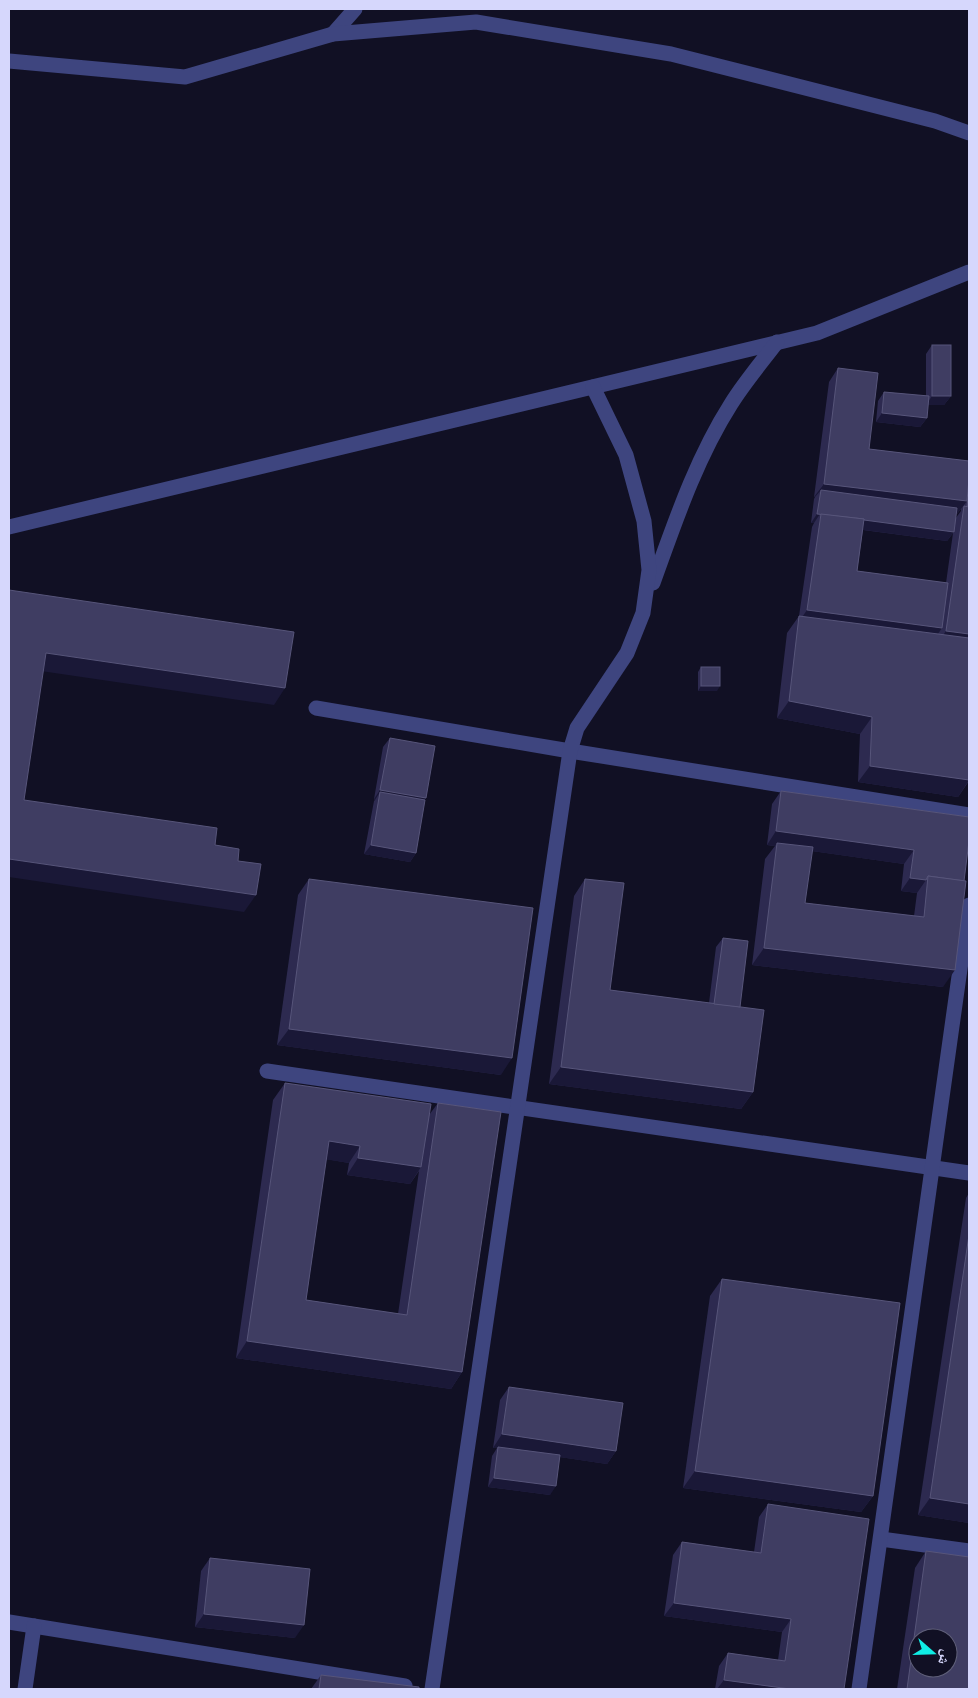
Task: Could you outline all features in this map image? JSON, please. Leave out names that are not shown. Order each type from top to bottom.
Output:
[{"type":"street","points":[[333,34],[355,9]]},
{"type":"street","points":[[9,61],[185,77],[333,34],[476,22],[671,54],[935,121],[969,133]]},
{"type":"street","points":[[9,527],[817,333],[969,272]]},
{"type":"street","points":[[432,1689],[570,751],[577,728],[627,653],[671,532],[704,451],[731,404],[776,342]]},
{"type":"street","points":[[593,387],[626,455],[644,521],[649,570],[643,613]]},
{"type":"street","points":[[316,708],[969,815]]},
{"type":"street","points":[[859,1689],[969,905]]},
{"type":"street","points":[[267,1071],[969,1173]]},
{"type":"street","points":[[881,1539],[969,1551]]},
{"type":"street","points":[[9,1622],[424,1689]]},
{"type":"street","points":[[25,1689],[34,1626]]},
{"type":"building","points":[[932,345],[951,345],[951,396],[932,396]]},
{"type":"building","points":[[838,368],[878,373],[869,449],[969,461],[967,501],[824,484]]},
{"type":"building","points":[[884,392],[929,396],[927,418],[882,413]]},
{"type":"building","points":[[969,489],[969,506],[967,506]]},
{"type":"building","points":[[821,490],[957,508],[954,532],[817,514]]},
{"type":"building","points":[[964,506],[969,507],[969,634],[946,631]]},
{"type":"building","points":[[821,514],[864,519],[857,571],[948,583],[942,628],[807,610]]},
{"type":"building","points":[[9,590],[294,632],[285,688],[46,653],[24,800],[217,828],[215,845],[239,849],[238,861],[261,864],[256,895],[9,859]]},
{"type":"building","points":[[799,616],[969,638],[969,780],[870,766],[872,717],[789,701]]},
{"type":"building","points":[[701,667],[720,667],[720,686],[701,686]]},
{"type":"building","points":[[390,738],[435,746],[426,798],[380,790]]},
{"type":"building","points":[[781,791],[969,817],[969,841],[964,881],[928,876],[926,880],[910,878],[914,850],[776,831]]},
{"type":"building","points":[[380,792],[425,800],[416,853],[371,845]]},
{"type":"building","points":[[777,843],[813,847],[805,903],[924,917],[928,876],[966,881],[955,970],[764,948]]},
{"type":"building","points":[[309,879],[533,908],[512,1058],[289,1029]]},
{"type":"building","points":[[585,879],[624,883],[610,990],[764,1010],[753,1092],[561,1067]]},
{"type":"building","points":[[723,938],[748,941],[740,1007],[714,1004]]},
{"type":"building","points":[[285,1083],[431,1104],[421,1167],[358,1158],[360,1146],[329,1141],[306,1300],[407,1315],[438,1103],[501,1112],[462,1372],[247,1341]]},
{"type":"building","points":[[969,1235],[969,1504],[930,1498]]},
{"type":"building","points":[[722,1279],[900,1303],[873,1496],[695,1471]]},
{"type":"building","points":[[509,1387],[623,1403],[616,1451],[502,1434]]},
{"type":"building","points":[[498,1447],[560,1455],[556,1486],[494,1478]]},
{"type":"building","points":[[768,1504],[869,1519],[844,1689],[790,1689],[724,1680],[728,1653],[785,1661],[791,1619],[674,1603],[682,1542],[761,1553]]},
{"type":"building","points":[[926,1551],[969,1557],[969,1689],[907,1689],[909,1678],[958,1678],[958,1628],[915,1628]]},
{"type":"building","points":[[210,1558],[310,1569],[304,1625],[204,1614]]},
{"type":"building","points":[[321,1675],[419,1687],[419,1689],[319,1689]]}]
